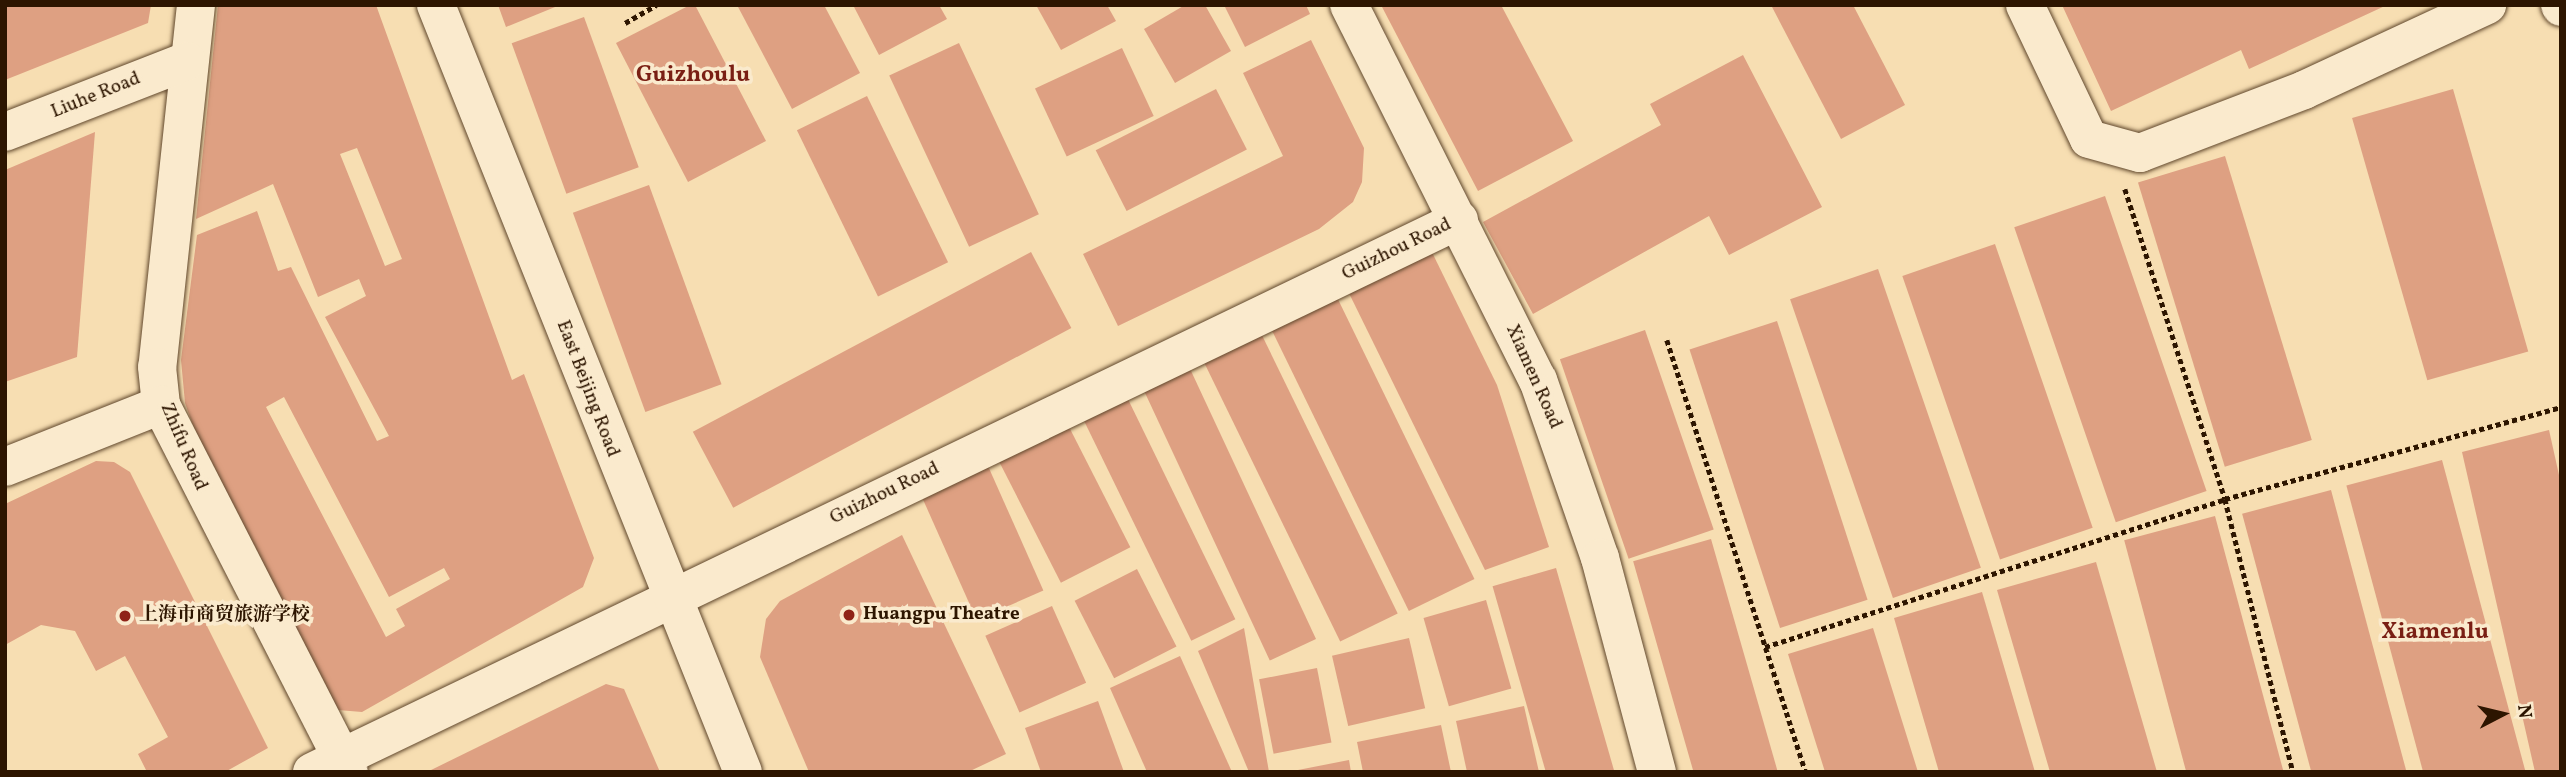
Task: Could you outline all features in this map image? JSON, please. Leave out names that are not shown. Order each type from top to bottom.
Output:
[{"type":"street","name":"Zhifu Road","points":[[196,5],[187,61],[157,368],[161,405],[334,767]]},
{"type":"street","name":"East Beijing Road","points":[[436,5],[669,598],[743,772]]},
{"type":"street","name":"Xiamen Road","points":[[1349,5],[1538,380],[1572,468],[1657,772]]},
{"type":"street","points":[[2025,5],[2089,139],[2140,153],[2304,90],[2487,5]]},
{"type":"street","name":"Liuhe Road","points":[[5,132],[187,61]]},
{"type":"street","name":"Guizhou Road","points":[[334,767],[669,598],[1459,220]]},
{"type":"street","points":[[5,467],[161,405]]},
{"type":"path","points":[[625,23],[656,5]]},
{"type":"path","points":[[2122,150],[2125,195],[2225,499],[2293,772]]},
{"type":"path","points":[[1667,341],[1806,772]]},
{"type":"path","points":[[1765,648],[2225,499],[2561,407]]},
{"type":"building","points":[[5,5],[151,5],[148,23],[5,80]]},
{"type":"building","points":[[218,5],[376,5],[512,380],[524,374],[594,558],[583,587],[362,712],[338,710],[198,440],[185,403],[181,360],[197,235],[257,211],[278,271],[291,267],[377,441],[389,436],[325,317],[366,296],[359,279],[318,297],[273,184],[196,219]],"holes":[[[357,148],[402,259],[385,266],[340,154]],[[284,397],[389,597],[444,568],[450,579],[396,609],[405,626],[386,637],[266,407]]]},
{"type":"building","points":[[498,5],[560,5],[506,27]]},
{"type":"building","points":[[690,5],[695,5],[766,141],[688,182],[616,43]]},
{"type":"building","points":[[737,5],[824,5],[860,73],[792,109]]},
{"type":"building","points":[[853,5],[939,5],[947,19],[879,55]]},
{"type":"building","points":[[1036,5],[1107,5],[1116,21],[1061,50]]},
{"type":"building","points":[[1185,5],[1205,5],[1231,51],[1175,83],[1144,29]]},
{"type":"building","points":[[1224,5],[1306,5],[1310,14],[1245,47]]},
{"type":"building","points":[[1381,5],[1501,5],[1573,141],[1478,191]]},
{"type":"building","points":[[1771,5],[1853,5],[1905,105],[1841,139]]},
{"type":"building","points":[[2062,5],[2387,5],[2249,69],[2241,50],[2111,111]]},
{"type":"building","points":[[584,17],[639,167],[566,194],[512,43]]},
{"type":"building","points":[[1311,40],[1364,148],[1362,182],[1353,202],[1319,229],[1118,326],[1083,254],[1283,156],[1243,73]]},
{"type":"building","points":[[959,43],[1039,214],[969,247],[889,76]]},
{"type":"building","points":[[1122,48],[1154,116],[1067,157],[1035,89]]},
{"type":"building","points":[[1743,55],[1822,207],[1729,255],[1709,216],[1533,314],[1483,222],[1661,125],[1650,104]]},
{"type":"building","points":[[1216,89],[1247,150],[1127,211],[1096,150]]},
{"type":"building","points":[[2453,89],[2528,351],[2427,380],[2352,118]]},
{"type":"building","points":[[867,96],[948,262],[878,296],[797,130]]},
{"type":"building","points":[[95,132],[77,357],[5,382],[5,170]]},
{"type":"building","points":[[2225,156],[2312,440],[2225,467],[2138,183]]},
{"type":"building","points":[[649,185],[722,384],[645,412],[573,213]]},
{"type":"building","points":[[2105,196],[2207,491],[2116,522],[2014,227]]},
{"type":"building","points":[[1426,240],[1497,385],[1549,547],[1485,570],[1343,281]]},
{"type":"building","points":[[1995,244],[2093,528],[2000,560],[1902,276]]},
{"type":"building","points":[[1031,252],[1071,328],[733,508],[693,432]]},
{"type":"building","points":[[1878,269],[1981,568],[1893,598],[1790,299]]},
{"type":"building","points":[[1332,287],[1474,579],[1409,611],[1266,319]]},
{"type":"building","points":[[1777,321],[1868,600],[1780,628],[1690,349]]},
{"type":"building","points":[[1257,325],[1398,614],[1340,642],[1199,353]]},
{"type":"building","points":[[1645,330],[1714,530],[1629,559],[1560,359]]},
{"type":"building","points":[[1185,358],[1316,639],[1270,661],[1139,380]]},
{"type":"building","points":[[1124,391],[1235,619],[1191,641],[1080,412]]},
{"type":"building","points":[[1065,419],[1130,547],[1061,583],[996,454]]},
{"type":"building","points":[[2549,430],[2561,484],[2561,772],[2535,772],[2462,452]]},
{"type":"building","points":[[984,457],[1043,590],[977,620],[917,487]]},
{"type":"building","points":[[2442,460],[2526,772],[2423,772],[2346,486]]},
{"type":"building","points":[[96,461],[114,462],[130,472],[268,748],[225,772],[147,772],[138,754],[168,737],[125,656],[96,671],[75,631],[41,625],[5,645],[5,504]]},
{"type":"building","points":[[2331,490],[2407,772],[2311,772],[2242,514]]},
{"type":"building","points":[[2215,516],[2284,772],[2186,772],[2124,540]]},
{"type":"building","points":[[902,535],[1006,754],[968,772],[809,772],[760,657],[766,619],[780,601]]},
{"type":"building","points":[[1711,539],[1778,772],[1694,772],[1633,561]]},
{"type":"building","points":[[2096,562],[2157,772],[2050,772],[1997,590]]},
{"type":"building","points":[[1556,568],[1614,772],[1546,772],[1493,586]]},
{"type":"building","points":[[1137,569],[1176,647],[1114,678],[1075,601]]},
{"type":"building","points":[[1982,592],[2035,772],[1939,772],[1894,618]]},
{"type":"building","points":[[1486,600],[1511,688],[1449,706],[1424,618]]},
{"type":"building","points":[[1052,606],[1086,683],[1019,712],[985,636]]},
{"type":"building","points":[[1244,628],[1269,772],[1249,772],[1198,651]]},
{"type":"building","points":[[1873,628],[1918,772],[1825,772],[1788,654]]},
{"type":"building","points":[[1409,638],[1425,708],[1348,726],[1332,656]]},
{"type":"building","points":[[1180,656],[1232,772],[1147,772],[1110,688]]},
{"type":"building","points":[[1317,668],[1332,743],[1274,754],[1259,679]]},
{"type":"building","points":[[606,684],[624,689],[660,772],[427,772]]},
{"type":"building","points":[[1098,701],[1124,772],[1041,772],[1025,728]]},
{"type":"building","points":[[1524,706],[1539,772],[1467,772],[1456,721]]},
{"type":"building","points":[[1441,725],[1451,772],[1363,772],[1357,742]]},
{"type":"building","points":[[1349,760],[1351,772],[1298,772],[1298,770]]},
{"type":"place","name":"Huangpu Theatre","points":[[849,615]]},
{"type":"place","name":"上海市商贸旅游学校","points":[[125,616]]},
{"type":"district","name":"Guizhoulu","points":[[693,75]]},
{"type":"district","name":"Xiamenlu","points":[[2435,632]]}]
